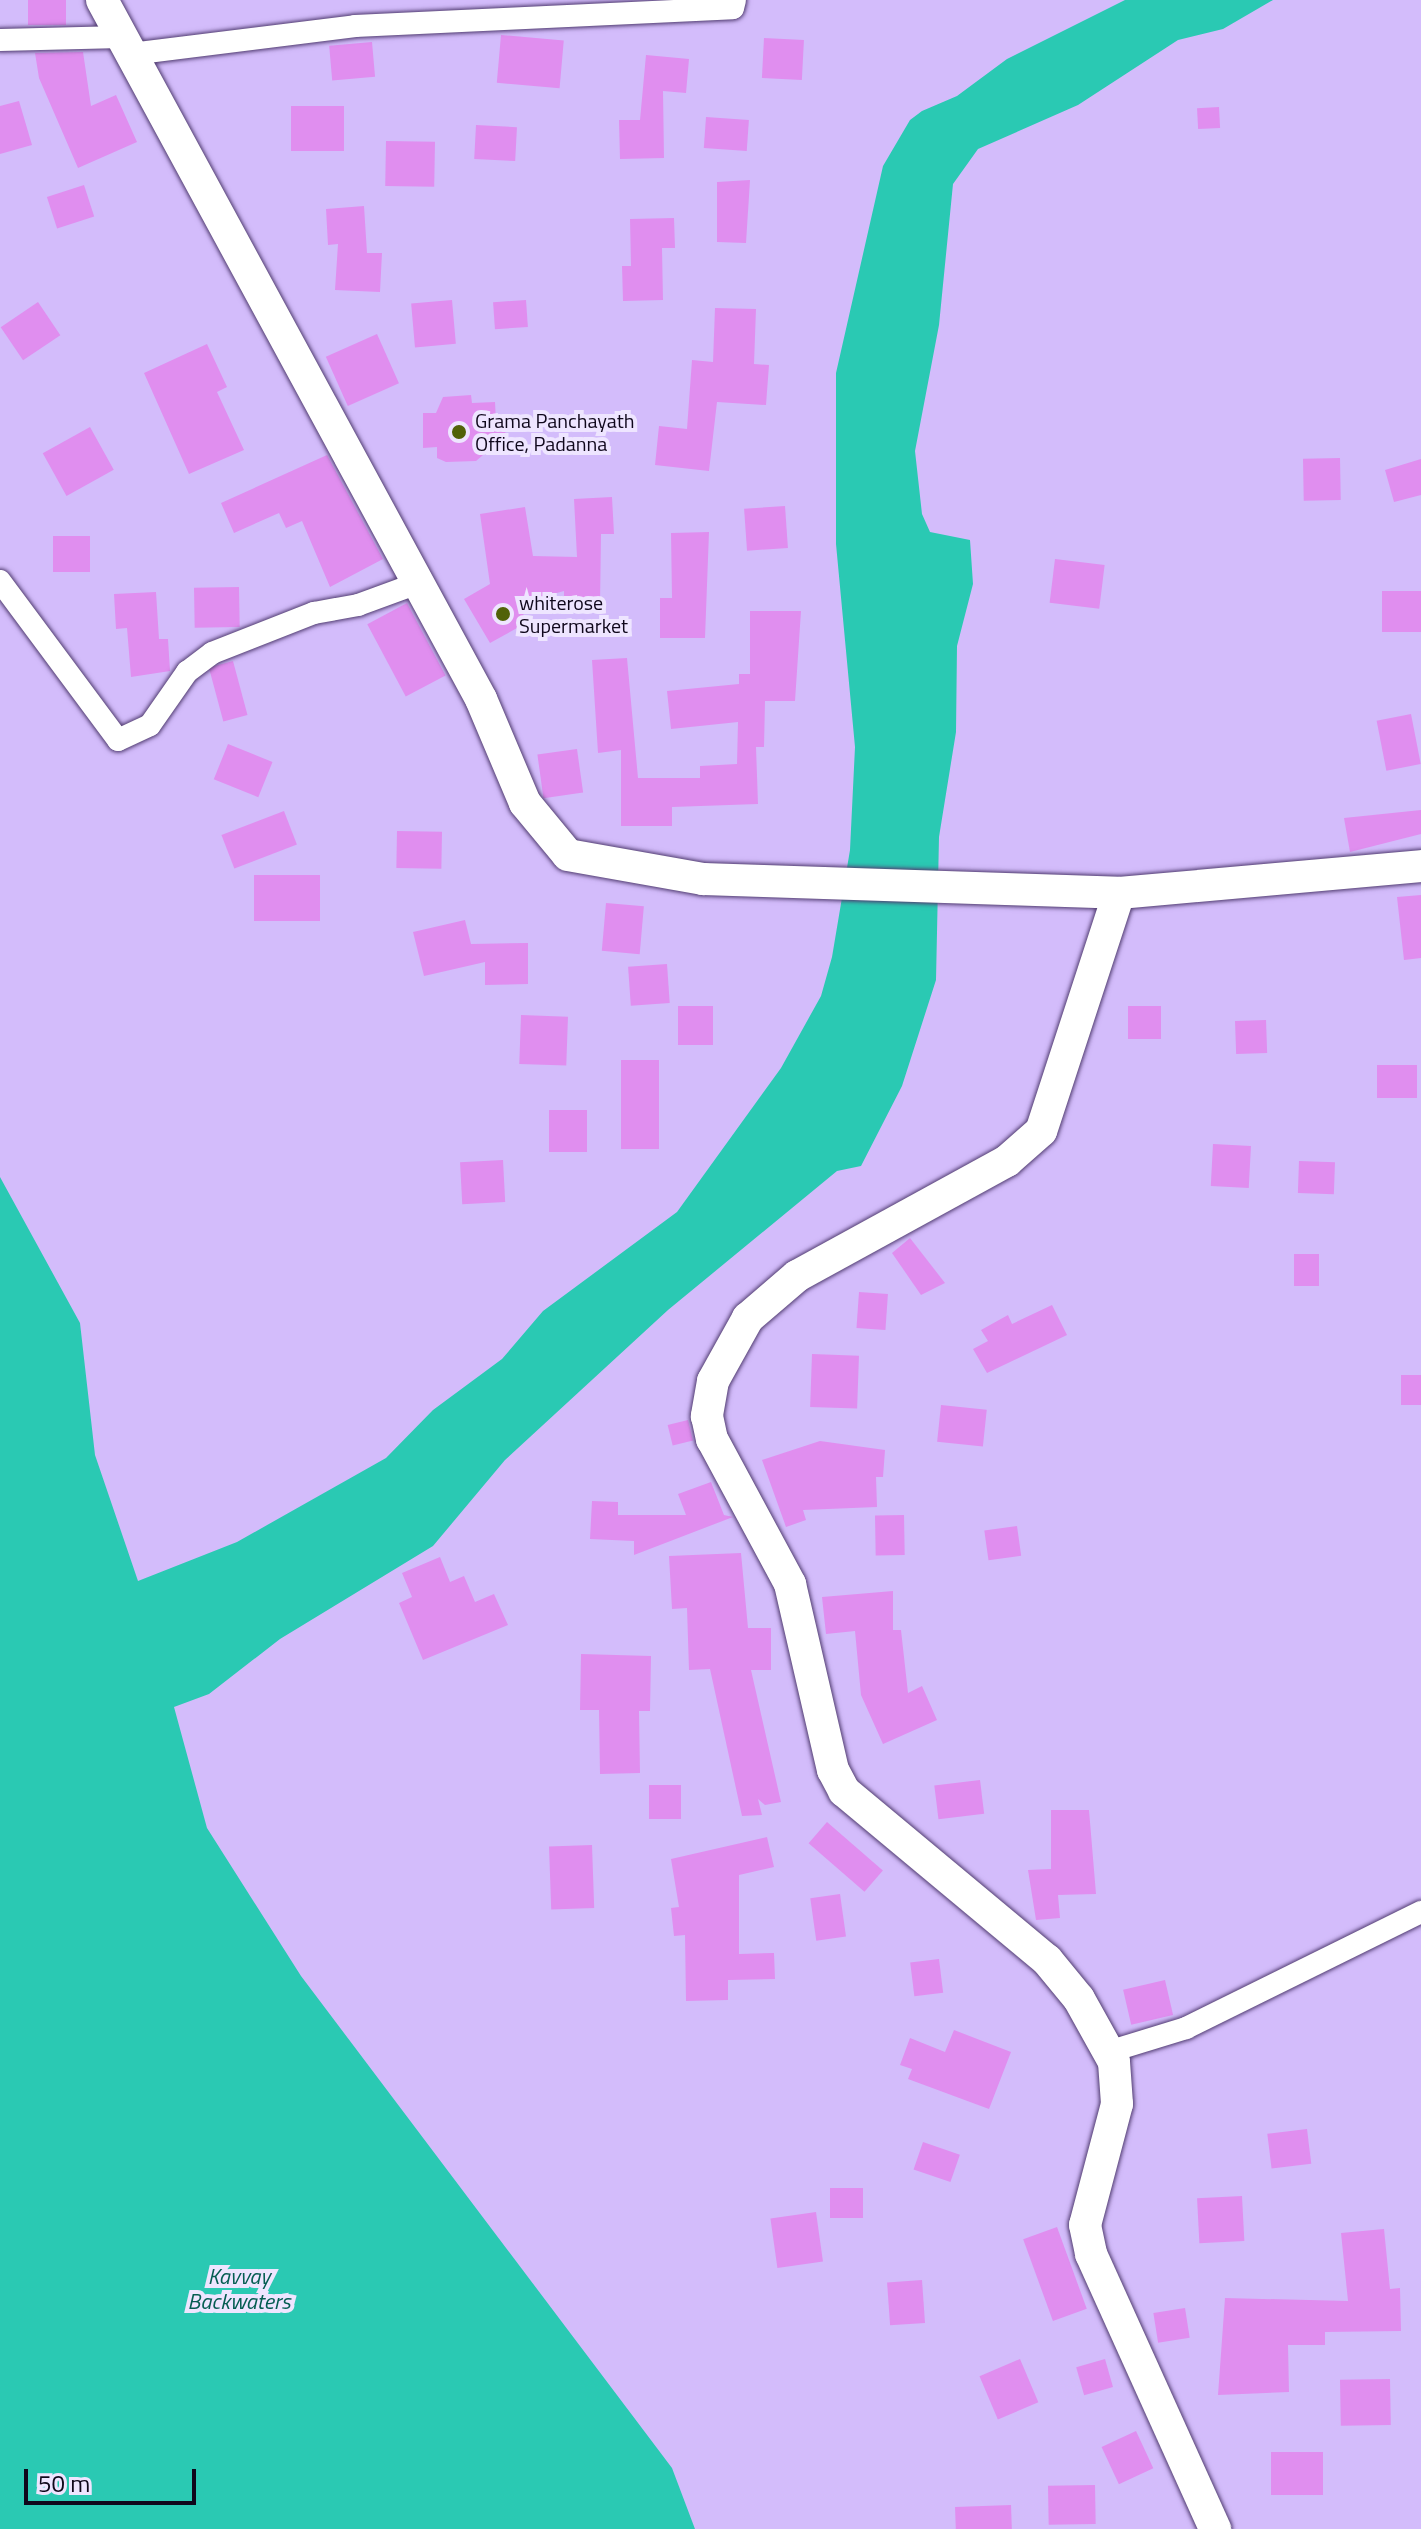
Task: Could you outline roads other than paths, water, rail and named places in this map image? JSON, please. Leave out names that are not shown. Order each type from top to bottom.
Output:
[{"type":"main road","points":[[102,0],[418,583],[545,834],[568,855],[597,865],[703,879],[1119,893],[1421,866]]},
{"type":"main road","points":[[1119,893],[1041,1131],[1007,1161],[797,1276],[748,1318],[713,1381],[707,1416],[712,1439],[790,1584],[833,1770],[844,1791],[1047,1960],[1079,1999],[1108,2052],[1117,2104],[1085,2225],[1091,2254],[1215,2529]]},
{"type":"street","points":[[0,40],[126,46],[355,26],[733,8],[735,0]]},
{"type":"street","points":[[0,581],[118,740],[150,725],[187,672],[212,653],[314,613],[358,605],[418,583]]},
{"type":"street","points":[[1108,2052],[1186,2028],[1421,1912]]},
{"type":"water","name":"Kavvay Backwaters","points":[[1125,0],[1273,0],[1223,29],[1178,40],[1078,105],[978,149],[953,184],[939,325],[915,451],[922,514],[930,532],[970,540],[973,584],[957,646],[956,732],[939,837],[936,980],[902,1086],[861,1166],[837,1171],[668,1310],[505,1460],[433,1546],[280,1639],[209,1694],[174,1707],[207,1828],[301,1976],[672,2468],[695,2529],[0,2529],[0,1177],[80,1323],[95,1455],[138,1581],[237,1542],[386,1458],[433,1410],[502,1359],[543,1311],[677,1212],[781,1068],[821,996],[832,957],[850,850],[855,747],[836,544],[836,373],[883,166],[910,120],[922,111],[957,96],[1007,59]]},
{"type":"place","name":"Grama Panchayath Office, Padanna","points":[[459,432]]},
{"type":"place","name":"whiterose Supermarket","points":[[503,614]]}]
